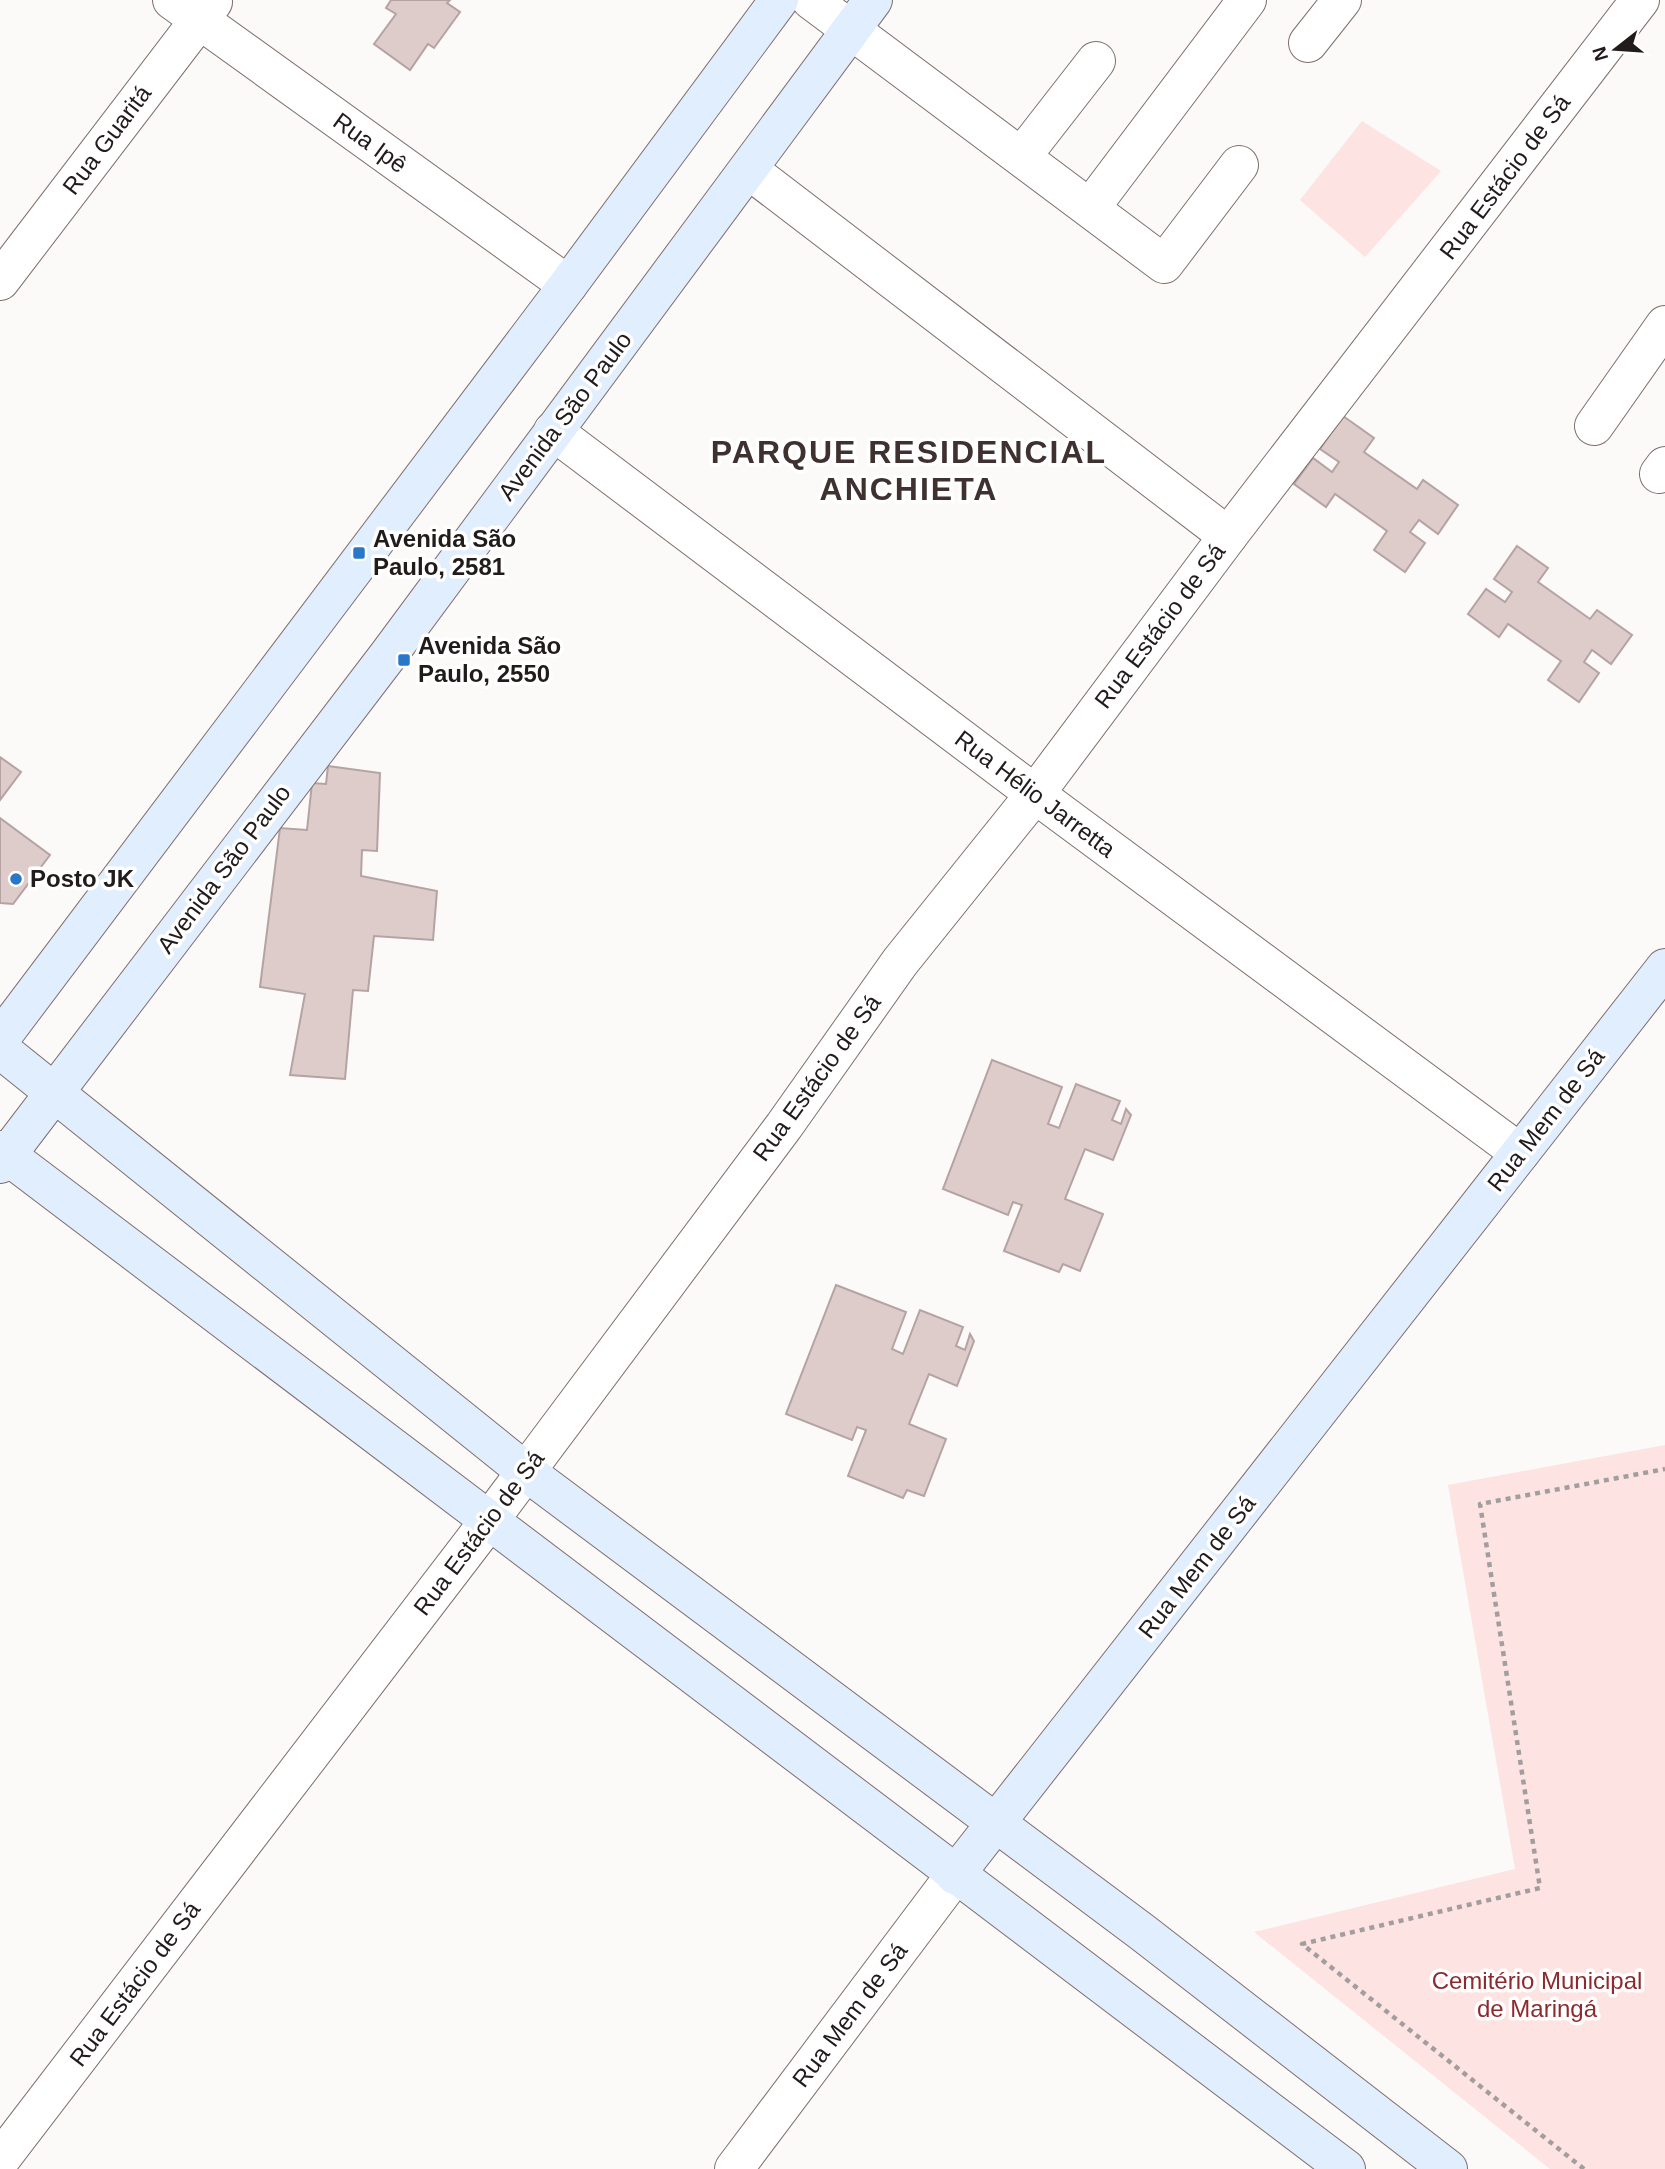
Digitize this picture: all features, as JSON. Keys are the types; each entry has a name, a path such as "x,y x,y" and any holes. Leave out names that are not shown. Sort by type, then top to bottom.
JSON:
{"main road":[{"path":"0,1039 568,285 779,0"},
{"name":"Avenida São Paulo","path":"2,1156 57,1093 389,654 873,0"},
{"name":"Rua Mem de Sá","path":"955,1875 1665,968"},
{"path":"0,1049 525,1471 1142,1932 1448,2169"},
{"path":"2,1156 1346,2169"}],"street":[{"path":"811,0 1164,264 1238,165"},
{"path":"1091,207 1247,0"},
{"path":"1308,43 1342,0"},
{"name":"Rua Estácio de Sá","path":"0,2160 489,1521 784,1126 900,962 1035,794 1228,536 1640,0"},
{"name":"Rua Ipê","path":"195,7 568,285"},
{"name":"Rua Guaritá","path":"0,281 195,7"},
{"path":"1023,156 1096,61"},
{"path":"749,170 1228,536"},
{"path":"1594,426 1665,326"},
{"name":"Rua Hélio Jarretta","path":"553,431 1035,794 1521,1153"},
{"name":"Rua Mem de Sá","path":"734,2169 955,1875"}],"path":[{"path":"1584,2169 1302,1944 1540,1888 1480,1504 1665,1469"}],"green space":[{"path":"1362,121 1441,171 1365,257 1300,200"},
{"name":"Cemitério Municipal de Maringá","path":"1665,1445 1665,2169 1550,2169 1254,1932 1515,1869 1448,1485"}],"building":[{"path":"391,0 450,0 447,3 460,12 434,48 428,44 410,70 374,44 396,14 386,8"},
{"path":"1343,416 1374,438 1364,452 1417,489 1423,480 1458,505 1438,534 1419,520 1410,532 1425,543 1405,572 1374,550 1387,531 1335,494 1326,507 1294,484 1313,458 1332,472 1339,462 1320,449"},
{"path":"1517,546 1548,568 1538,582 1590,619 1597,610 1632,635 1611,664 1592,650 1584,662 1599,673 1579,702 1548,680 1561,661 1508,624 1499,637 1468,614 1486,589 1505,602 1512,592 1494,579"},
{"name":"Posto JK","path":"0,757 21,772 0,800"},
{"path":"328,766 380,773 377,851 362,850 361,876 437,891 433,940 374,936 368,991 353,990 345,1079 290,1075 305,994 260,987 280,828 307,830 312,783 326,784"},
{"name":"Posto JK","path":"0,818 50,855 13,904 0,903"},
{"path":"992,1060 1062,1087 1048,1124 1059,1128 1076,1084 1120,1101 1112,1120 1121,1124 1126,1109 1131,1115 1113,1160 1085,1149 1065,1199 1103,1214 1080,1271 1063,1264 1059,1272 1004,1251 1022,1205 1013,1202 1008,1215 943,1189"},
{"path":"836,1285 906,1312 892,1349 903,1354 920,1310 963,1327 956,1346 965,1350 970,1334 974,1341 957,1386 929,1374 909,1424 946,1439 924,1496 907,1490 903,1498 848,1476 866,1430 857,1427 852,1440 786,1414"}],"place":[{"name":"Avenida São Paulo, 2581","path":"359,553"},
{"name":"Avenida São Paulo, 2550","path":"404,660"},
{"name":"Posto JK","path":"16,879"}],"district":[{"name":"PARQUE RESIDENCIAL ANCHIETA","path":"909,470"}]}
